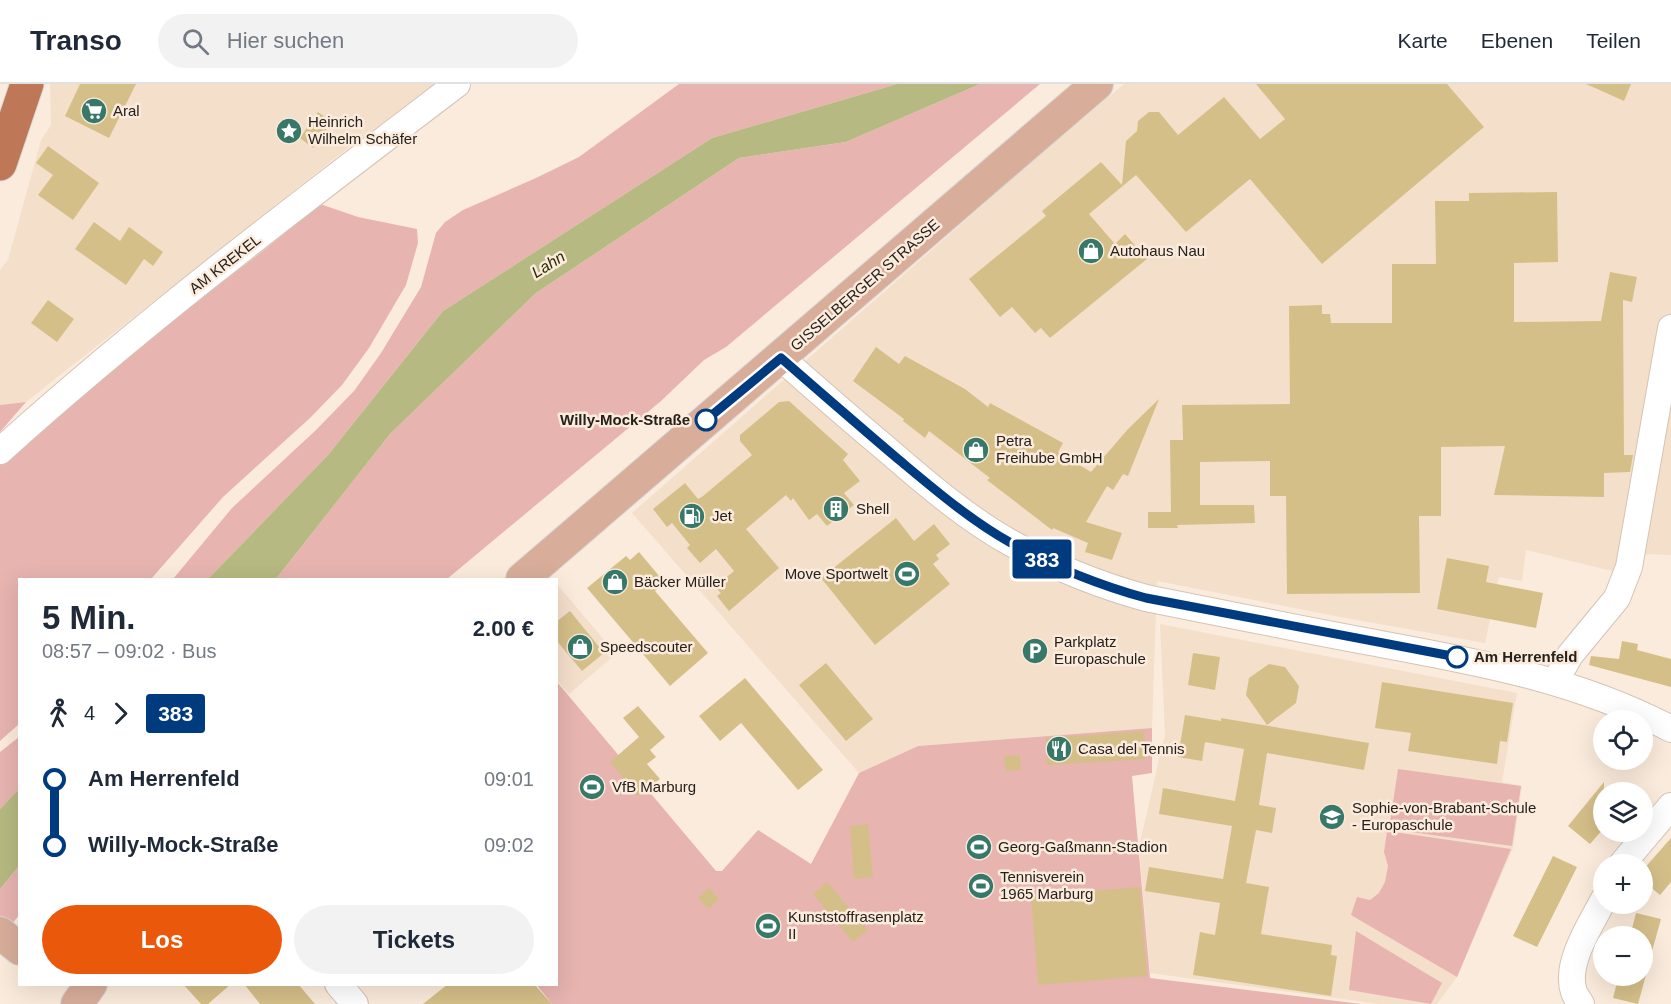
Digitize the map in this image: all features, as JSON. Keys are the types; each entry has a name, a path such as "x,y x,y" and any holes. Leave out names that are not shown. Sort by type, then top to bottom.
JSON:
{"highway":[{"path":"0,164 27,84"}],"main road":[{"name":"GISSELBERGER STRASSE","path":"523,578 1098,84"}],"street":[{"name":"AM KREKEL","path":"0,450 103,361 317,191 457,84"},
{"path":"1555,682 1570,656 1617,598 1629,567 1671,328"},
{"path":"781,358 852,421 973,519 1011,543 1065,570 1110,588 1146,598 1494,665 1555,682 1635,711 1671,729"},
{"path":"1630,854 1671,806"},
{"path":"1581,1004 1574,992 1572,978 1574,961 1597,914"},
{"path":"340,986 355,1004"}],"shaded area":[{"path":"50,84 436,84 339,155 26,402 0,405 0,270 8,260 41,140 51,125"},
{"path":"679,84 897,84 712,138 443,311 328,455 209,578 174,578 232,508 315,431 354,391 381,353 421,287 436,233 445,222 463,210 579,157"},
{"path":"980,84 1040,84 726,347 704,360 661,401 448,578 277,578 390,434 536,293 739,158 846,142"},
{"path":"1124,84 1671,84 1671,555 1648,554 1612,571 1526,550 1522,581 1499,577 1485,643 1157,581 1152,728 918,746 859,773 632,513"},
{"path":"320,204 358,217 417,229 418,243 406,285 369,348 342,385 310,418 223,497 152,578 18,578 18,725 0,741 0,461 76,394 264,250"},
{"path":"26,402 0,432 0,405"},
{"path":"558,585 616,654 569,694 558,681"},
{"name":"Sophie-von-Brabant-Schule - Europaschule","path":"1160,624 1517,693 1502,782 1522,786 1513,848 1457,977 1437,1004 1379,1004 1150,973 1139,847 1165,734"},
{"name":"Georg-Gaßmann-Stadion","path":"558,683 716,871 722,871 758,830 811,864 859,773 918,746 1152,728 1152,773 1132,776 1150,978 1361,1004 552,1004 538,986 558,986"},
{"path":"18,738 18,790 0,809 0,752"},
{"path":"1398,769 1521,786 1512,846 1389,829"},
{"path":"1387,831 1511,849 1457,977 1351,915 1357,897 1370,900 1379,893 1385,882 1388,866 1384,852"},
{"path":"18,867 18,916 0,939 0,889"},
{"path":"1356,931 1442,983 1431,1004 1349,990"}],"water":[{"name":"Lahn","path":"897,84 980,84 846,142 739,158 536,293 390,434 277,578 209,578 328,455 443,311 712,138"},
{"path":"18,790 18,867 0,889 0,809"}],"building":[{"name":"Aral","path":"80,84 136,84 109,138 65,116"},
{"path":"1256,84 1447,84 1484,127 1322,264 1250,179 1186,232 1136,175 1089,214 1115,244 1125,234 1147,259 1050,338 1041,328 1035,333 1012,307 1000,317 969,279 1046,216 1042,211 1101,162 1122,185 1126,141 1137,131 1138,121 1149,112 1159,112 1178,135 1224,97 1260,139 1285,119"},
{"path":"1586,84 1631,84 1624,101"},
{"path":"318,112 332,122 313,148 300,138"},
{"path":"48,146 99,183 73,220 38,195 53,175 36,163"},
{"path":"1557,192 1558,262 1514,263 1514,322 1601,321 1610,272 1637,277 1632,302 1623,300 1624,455 1633,455 1630,472 1604,473 1604,497 1494,495 1505,446 1441,447 1441,516 1419,516 1420,593 1287,594 1286,496 1270,496 1270,461 1200,462 1200,505 1254,505 1255,523 1148,528 1148,512 1171,512 1170,440 1183,440 1182,405 1290,404 1289,306 1322,305 1322,314 1330,314 1331,323 1392,323 1392,264 1436,264 1435,201 1469,201 1469,193"},
{"path":"94,222 120,241 129,227 163,252 153,266 144,259 126,285 75,249"},
{"path":"48,300 74,319 57,342 31,323"},
{"path":"876,347 899,364 905,356 965,389 988,407 990,403 1063,443 1058,452 1091,472 1128,429 1159,399 1128,476 1123,474 1113,490 1107,486 1086,522 1122,533 1112,560 1085,552 1088,543 1053,528 1052,530 987,480 990,478 929,431 925,438 903,421 904,419 853,381"},
{"path":"789,401 848,454 843,460 860,481 844,493 854,505 827,526 817,514 809,520 793,498 791,501 786,495 746,529 779,568 729,611 717,596 721,593 715,587 734,571 716,549 700,563 687,548 690,545 672,523 667,527 653,509 685,483 698,499 703,496 752,455 740,441 740,435 779,402"},
{"path":"896,518 914,541 934,524 950,544 936,555 939,559 933,564 950,584 875,645 821,578"},
{"path":"639,552 665,583 655,591 708,653 670,686 587,588 626,556 630,560"},
{"path":"1447,558 1489,566 1486,582 1543,593 1536,628 1437,609"},
{"name":"Speedscouter","path":"570,611 604,653 582,671 558,642 558,620"},
{"path":"1622,641 1638,644 1637,650 1671,659 1671,687 1589,665 1591,656 1619,659"},
{"path":"1193,653 1220,657 1215,690 1188,685"},
{"path":"826,663 873,719 846,741 799,685"},
{"path":"1269,664 1285,667 1299,686 1296,703 1267,725 1246,695 1249,678"},
{"path":"745,678 823,770 798,790 741,723 720,741 699,716"},
{"path":"1382,682 1513,703 1507,742 1500,741 1497,764 1408,751 1411,733 1375,728"},
{"path":"638,706 665,737 650,750 656,757 647,764 660,779 638,796 610,762 639,737 623,718"},
{"path":"1185,715 1221,721 1221,718 1369,743 1364,770 1267,753 1259,805 1276,808 1272,833 1256,830 1246,883 1269,887 1261,934 1332,945 1331,955 1337,956 1331,996 1193,975 1200,932 1215,935 1220,903 1145,891 1149,867 1223,879 1232,826 1159,814 1163,788 1235,801 1244,749 1205,742 1202,761 1178,757"},
{"path":"1144,731 1146,759 1047,765 1046,738"},
{"path":"1020,755 1021,770 1006,771 1004,756"},
{"path":"1593,795 1593,841 1590,844 1568,826"},
{"path":"868,824 873,877 854,879 850,826"},
{"path":"1671,838 1671,882 1660,895 1653,889 1653,858"},
{"path":"1553,856 1577,867 1537,947 1513,936"},
{"path":"827,882 868,930 853,942 813,894"},
{"path":"1140,887 1147,976 1038,985 1031,896"},
{"path":"709,888 719,899 709,909 698,898"},
{"path":"1636,914 1661,919 1653,948 1653,926 1633,926"},
{"path":"185,986 229,986 208,1004 201,1004"},
{"path":"246,986 300,986 315,1004 260,1004"},
{"path":"446,986 536,986 552,1004 423,1004"},
{"path":"1616,986 1643,986 1638,1004 1613,998"}],"bus line":[{"name":"383","path":"706,420 781,358 852,421 973,519 1011,543 1065,570 1110,588 1146,598 1457,657"}],"place":[{"name":"Aral","path":"94,111"},
{"name":"Heinrich Wilhelm Schäfer","path":"289,131"},
{"name":"Autohaus Nau","path":"1091,251"},
{"name":"Willy-Mock-Straße","path":"706,420"},
{"name":"Petra Freihube GmbH","path":"976,450"},
{"name":"Shell","path":"836,509"},
{"name":"Jet","path":"692,516"},
{"name":"Move Sportwelt","path":"907,574"},
{"name":"Bäcker Müller","path":"615,582"},
{"name":"Speedscouter","path":"580,647"},
{"name":"Parkplatz Europaschule","path":"1035,651"},
{"name":"Am Herrenfeld","path":"1457,657"},
{"name":"Casa del Tennis","path":"1059,749"},
{"name":"VfB Marburg","path":"592,787"},
{"name":"Sophie-von-Brabant-Schule - Europaschule","path":"1332,817"},
{"name":"Georg-Gaßmann-Stadion","path":"979,847"},
{"name":"Tennisverein 1965 Marburg","path":"981,886"},
{"name":"Kunststoffrasenplatz II","path":"768,926"}]}
